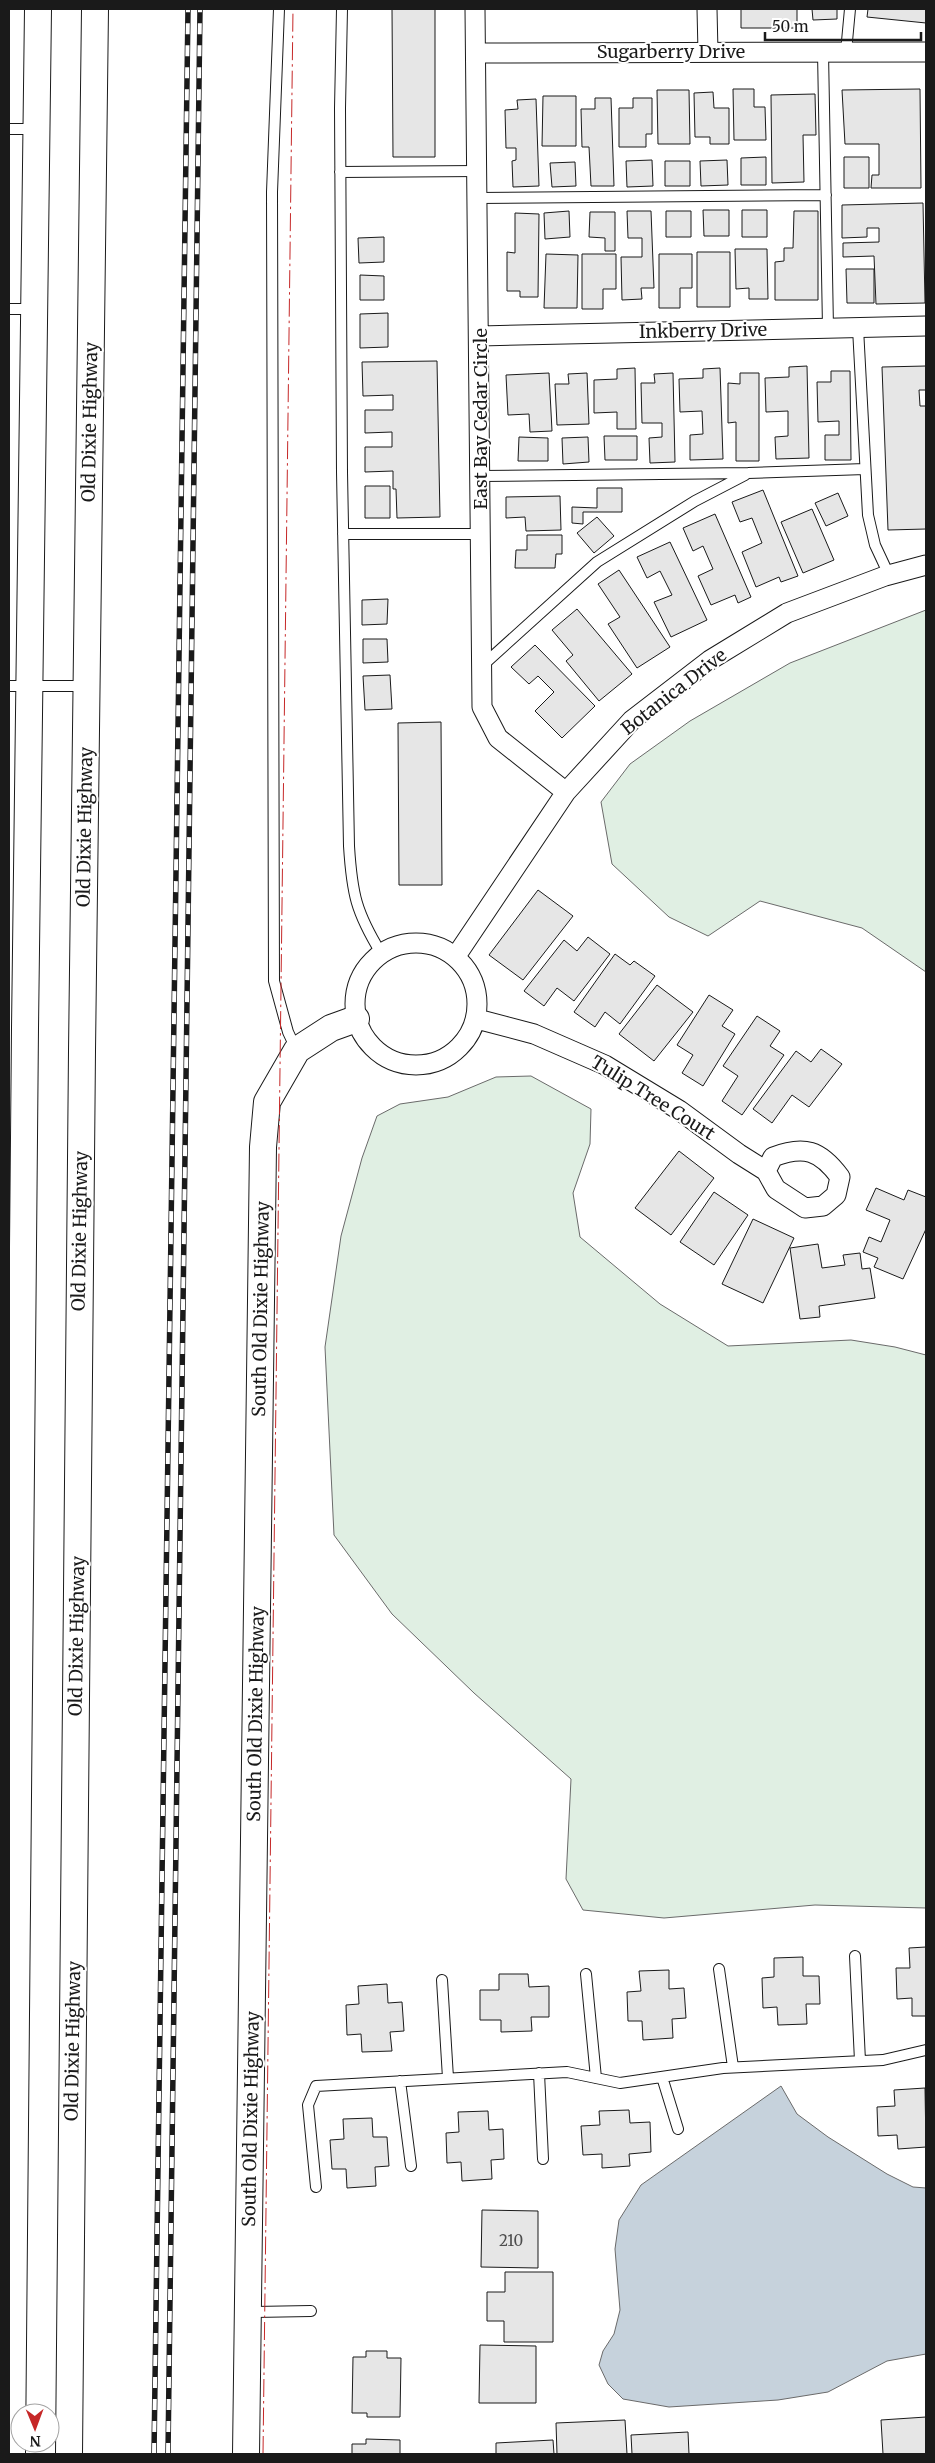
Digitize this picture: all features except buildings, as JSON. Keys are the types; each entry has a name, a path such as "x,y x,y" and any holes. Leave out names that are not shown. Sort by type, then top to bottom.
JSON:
{"main road":[{"path":"12,2454 21,309 36,129 38,9"},
{"name":"Old Dixie Highway","path":"69,2454 95,9"},
{"name":"South Old Dixie Highway","path":"246,2454 262,1148 267,1102 296,1050 331,1028 356,1019"}],"street":[{"name":"East Bay Cedar Circle","path":"475,9 480,336 482,707 498,738 566,792"},
{"path":"708,9 708,52"},
{"name":"Sugarberry Drive","path":"476,52 926,52"},
{"name":"Inkberry Drive","path":"480,336 926,326"},
{"name":"Botanica Drive","path":"456,956 566,792 632,720 710,660 787,613 889,575 926,564"},
{"path":"410,942 435,944 456,956 468,969 474,982 478,1000 477,1018 464,1043 448,1057 427,1064 406,1065 389,1059 366,1041 356,1019 354,998 360,978 372,960 381,953 410,942"},
{"name":"Tulip Tree Court","path":"477,1018 534,1034 604,1065 679,1110 739,1154 766,1170"}],"lane":[{"path":"279,9 272,192 274,981 288,1032 296,1050"},
{"path":"342,9 340,172 343,534 351,876 356,905 367,930 381,953"},
{"path":"846,52 850,9"},
{"path":"823,52 828,328"},
{"path":"9,128 36,129"},
{"path":"340,172 478,171"},
{"path":"478,198 826,195"},
{"path":"858,328 868,515 875,545 889,575"},
{"path":"481,476 748,473 865,469"},
{"path":"482,666 597,562 695,501 748,473"},
{"path":"343,534 481,534"},
{"path":"19,686 87,686"},
{"path":"855,1956 860,2061"},
{"path":"719,1969 733,2067"},
{"path":"586,1974 596,2078"},
{"path":"442,1980 448,2078"},
{"path":"316,2187 308,2105 316,2086 567,2072 620,2083 733,2067 883,2060 926,2050"},
{"path":"538,2073 543,2158"},
{"path":"662,2077 678,2129"},
{"path":"400,2081 410,2166"},
{"path":"248,2312 311,2311"}],"green space":[{"path":"926,610 926,972 862,928 760,901 708,936 669,917 612,864 601,802 630,764 690,721 790,663"},
{"path":"531,1076 591,1109 590,1144 573,1193 580,1237 660,1304 728,1346 851,1340 895,1347 926,1355 926,1908 815,1905 664,1918 583,1910 566,1879 571,1779 474,1693 392,1614 334,1535 325,1347 341,1236 362,1158 377,1116 400,1104 448,1097 496,1077"}],"shaded area":[{"path":"781,2086 797,2114 828,2137 887,2174 913,2187 926,2188 926,2354 887,2361 828,2392 778,2400 669,2407 623,2399 608,2384 599,2365 603,2351 614,2334 620,2310 615,2249 619,2220 641,2185"}],"railway":[{"path":"154,2454 188,9"},
{"path":"168,2454 200,9"}],"power":[{"path":"263,2454 293,9"}]}
